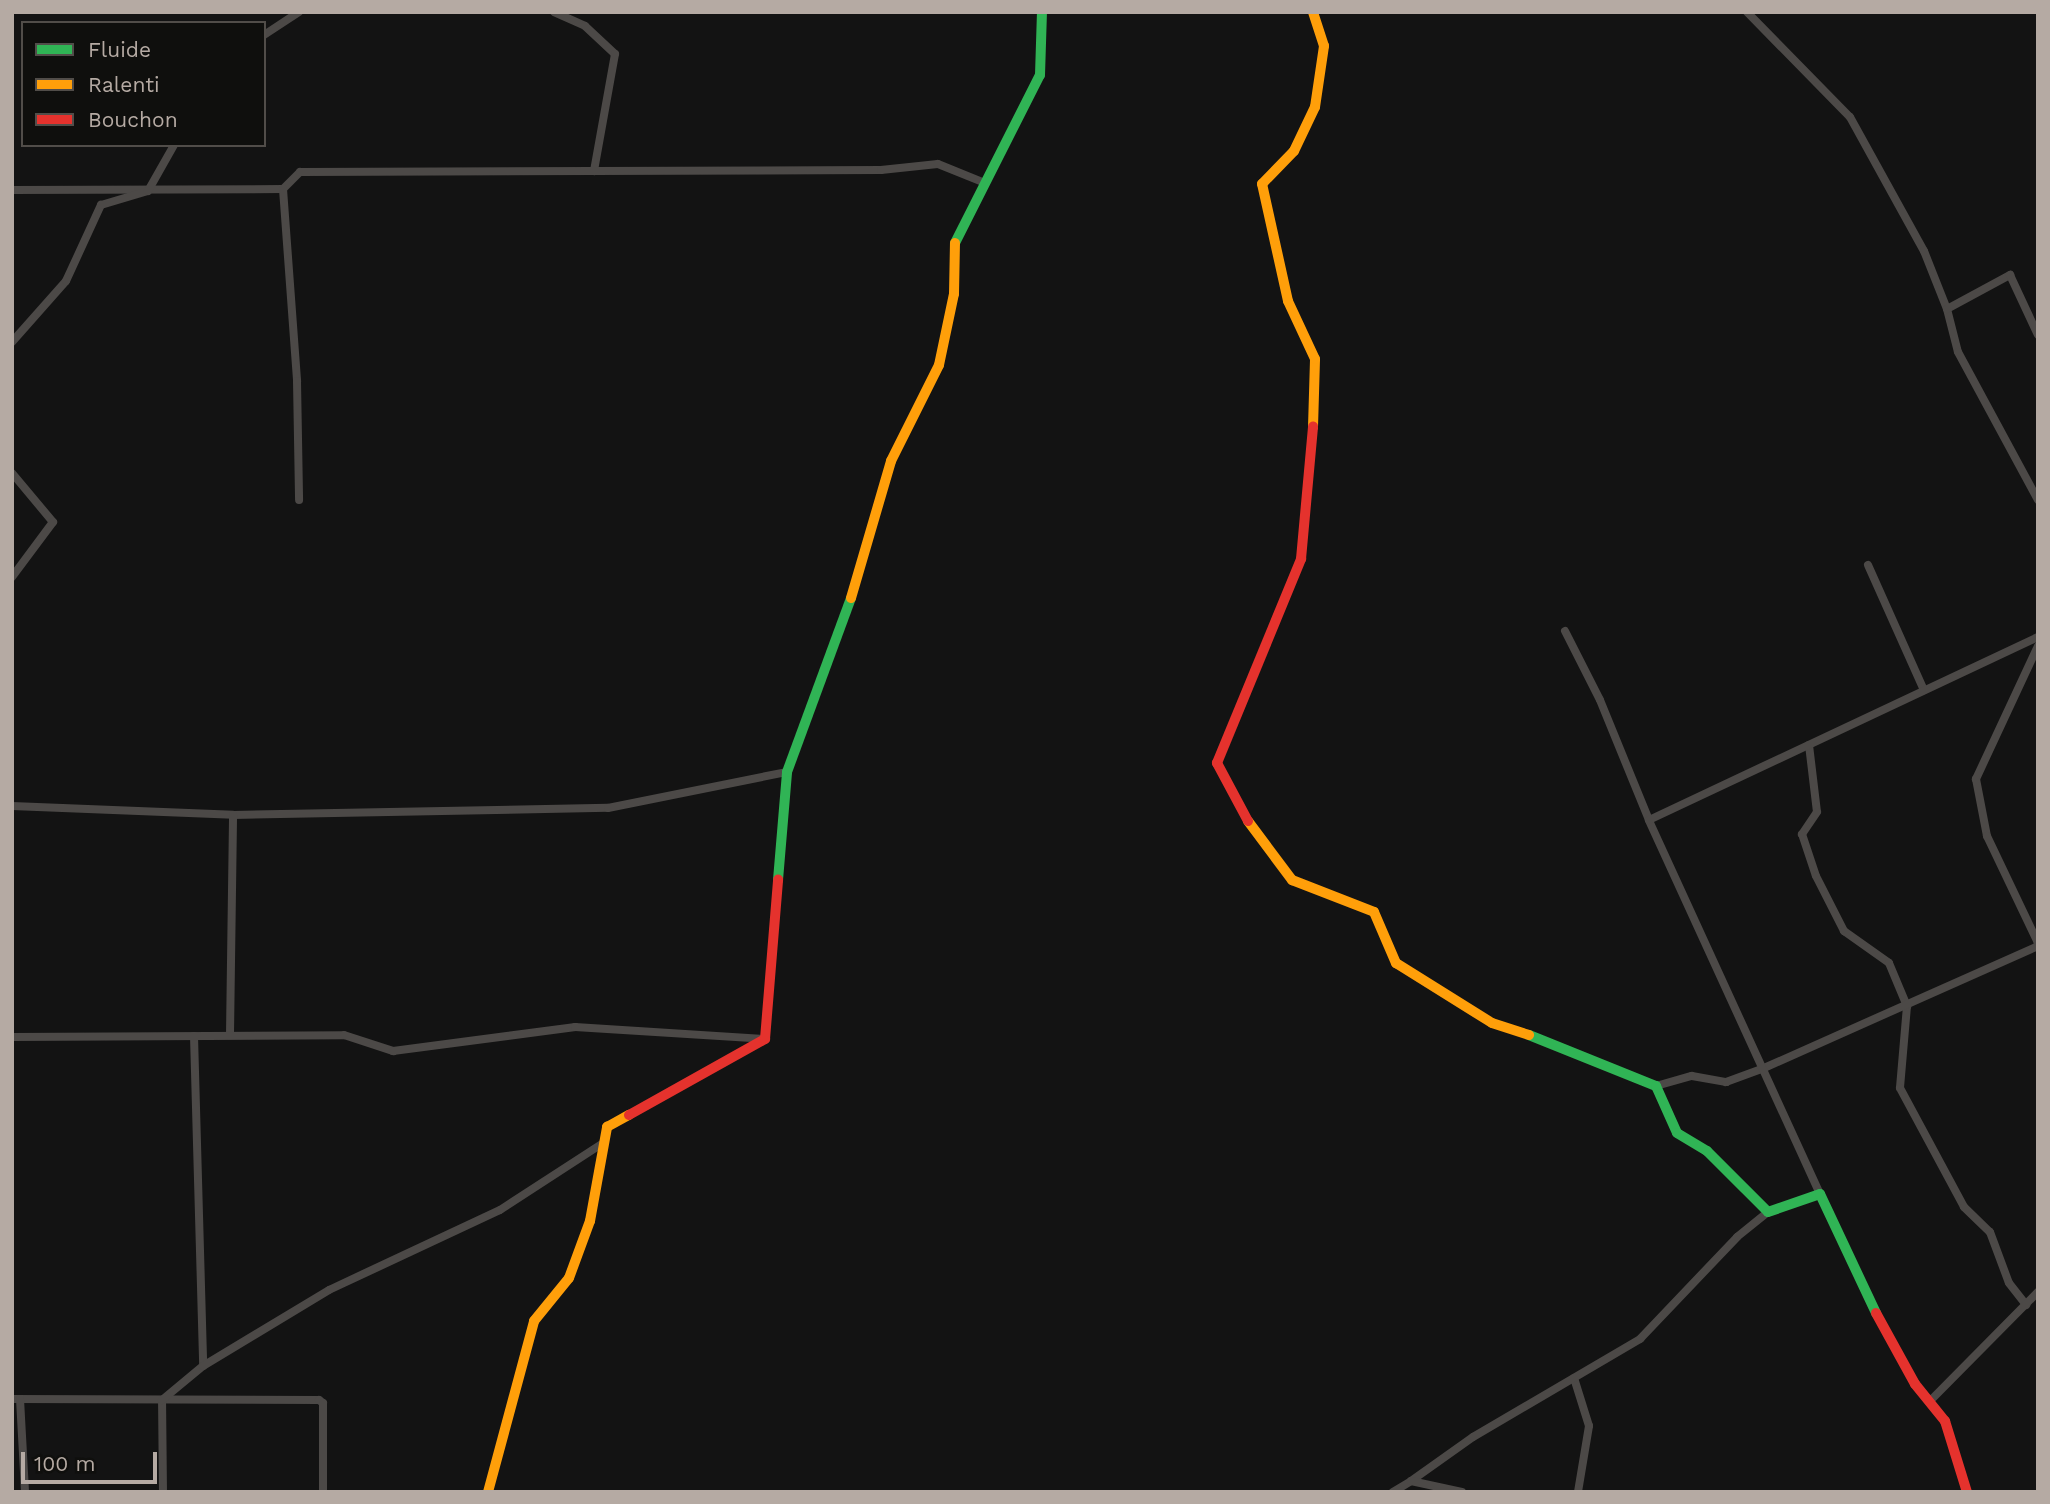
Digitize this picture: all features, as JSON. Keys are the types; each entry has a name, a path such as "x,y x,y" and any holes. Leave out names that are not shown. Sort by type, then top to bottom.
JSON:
{"street":[{"path":"266,35 299,12"},
{"path":"554,12 585,26 615,54 594,171"},
{"path":"765,1039 788,772 849,607 891,461 939,365 954,294 955,241 1040,75 1042,12"},
{"path":"1313,12 1324,46 1315,107 1294,151 1262,184 1288,301 1315,359 1316,388 1301,559 1217,763 1271,857 1292,880 1374,912 1396,962 1492,1023 1554,1042 1656,1086 1692,1076 1726,1082 1907,1006 2038,944 1987,836 1976,779 2038,646"},
{"path":"1747,12 1850,117 1911,225 1947,309 1962,362 2038,500"},
{"path":"12,342 66,281 101,205 148,191 173,147"},
{"path":"12,190 284,189 300,172 881,170 938,164 985,183"},
{"path":"284,189 297,381 299,499"},
{"path":"1947,309 2010,275 2038,335"},
{"path":"12,473 53,522 12,577"},
{"path":"1868,565 1924,690"},
{"path":"1565,631 1600,700 1649,820 1880,1322 1915,1384 1932,1399 1945,1421 1967,1492"},
{"path":"1649,820 2038,637"},
{"path":"1809,744 1817,812 1801,834 1816,876 1844,931 1888,963 1907,1006 1900,1088 1964,1207 1990,1232 2009,1283 2026,1305"},
{"path":"12,806 233,815 608,808 788,772"},
{"path":"230,1034 233,815"},
{"path":"12,1037 344,1035 393,1051 575,1027 765,1039"},
{"path":"194,1036 203,1366"},
{"path":"488,1492 534,1321 569,1278 590,1221 607,1127 765,1039"},
{"path":"1656,1086 1677,1133 1707,1151 1768,1212"},
{"path":"162,1400 203,1366 329,1290 500,1210 603,1143"},
{"path":"1393,1492 1472,1437 1640,1339 1737,1237 1768,1212 1820,1194"},
{"path":"1932,1399 2038,1292"},
{"path":"1574,1378 1589,1426 1578,1492"},
{"path":"25,1492 16,1399 319,1400 323,1403 323,1492"},
{"path":"162,1400 163,1492"},
{"path":"1411,1481 1462,1492"}],"traffic: fast":[{"path":"955,243 1040,75 1042,12"},
{"path":"778,880 787,772 851,598"},
{"path":"1529,1035 1656,1086 1677,1133 1707,1151 1768,1212 1820,1194 1876,1313"}],"traffic: slow":[{"path":"1313,12 1324,46 1315,107 1294,151 1262,184 1288,301 1315,359 1313,427"},
{"path":"851,598 891,461 939,365 954,294 955,243"},
{"path":"1248,821 1292,880 1374,912 1396,963 1492,1023 1529,1035"},
{"path":"488,1492 534,1321 569,1278 590,1221 607,1127 629,1115"}],"traffic: jam":[{"path":"1248,821 1217,763 1301,559 1313,427"},
{"path":"629,1115 765,1039 778,880"},
{"path":"1876,1313 1915,1384 1945,1421 1967,1492"}]}
